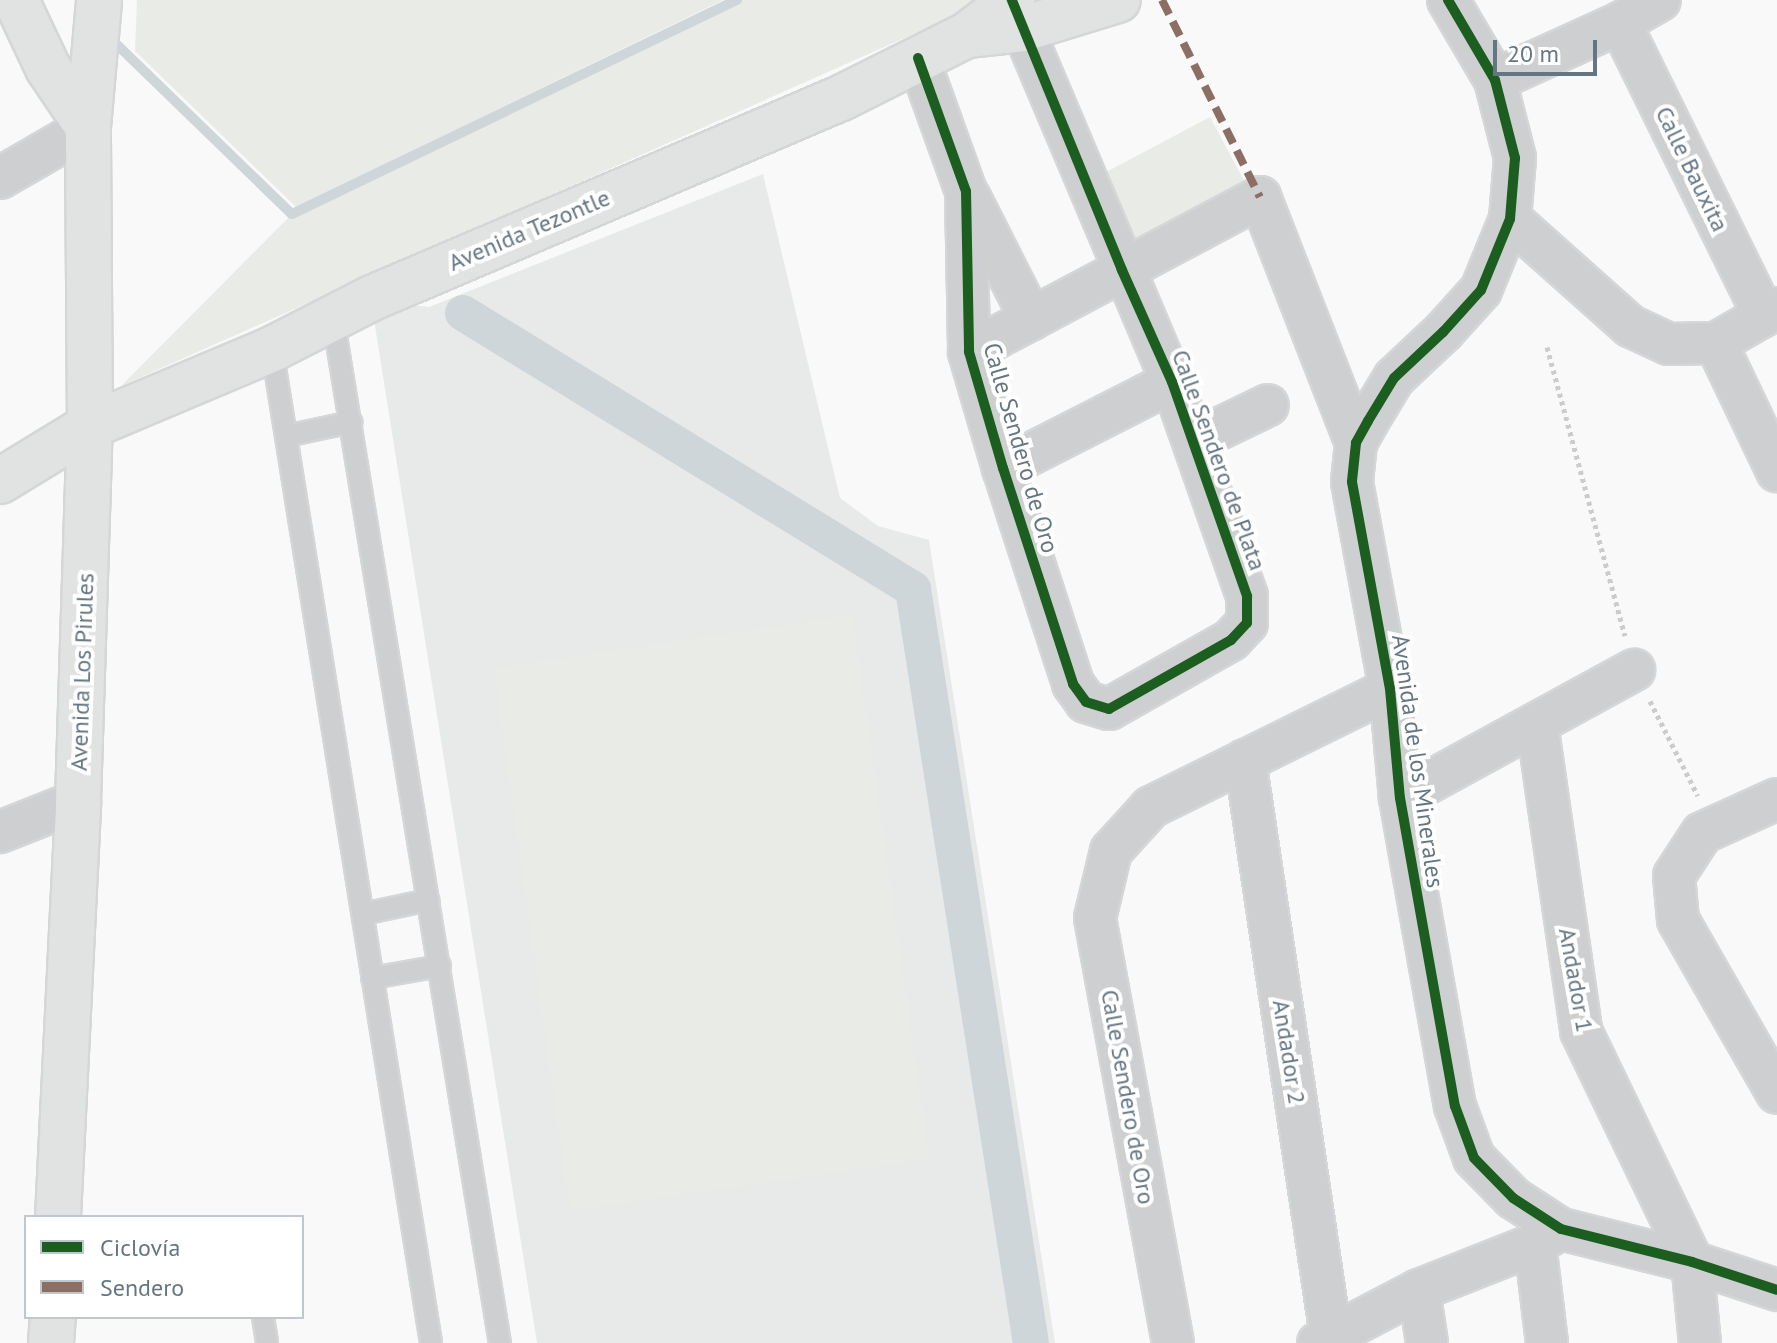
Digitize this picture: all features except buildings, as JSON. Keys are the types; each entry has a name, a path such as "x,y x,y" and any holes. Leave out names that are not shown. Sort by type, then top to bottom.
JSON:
{"street":[{"path":"0,178 88,127 48,68 16,0"},
{"name":"Avenida Tezontle","path":"0,481 90,426 272,349 496,243 841,98 1015,10 1118,0"},
{"name":"Avenida de los Minerales","path":"1448,0 1495,80 1515,158 1510,219 1481,290 1443,332 1394,378 1356,443 1352,482 1390,689 1400,798 1455,1106 1474,1158 1548,1236 1692,1262 1777,1290"},
{"path":"1495,80 1620,23 1660,0"},
{"name":"Calle Sendero de Plata","path":"1015,10 1122,270 1172,382 1247,596 1247,623 1231,640 1109,709 1086,702"},
{"name":"Avenida Los Pirules","path":"58,1215 78,801 90,426 88,127 99,18"},
{"name":"Calle Bauxita","path":"1620,23 1770,312"},
{"name":"Calle Sendero de Oro","path":"918,58 966,191 969,352 1073,684 1086,702"},
{"path":"966,191 1031,319"},
{"path":"969,352 1260,197 1356,443"},
{"path":"1510,219 1630,326 1669,344 1716,343 1770,312"},
{"path":"1716,343 1777,471"},
{"path":"1003,468 1172,382"},
{"path":"1194,441 1268,405"},
{"path":"1400,798 1634,670"},
{"path":"1245,760 1390,689"},
{"name":"Andador 1","path":"1537,724 1581,1031 1692,1262"},
{"name":"Calle Sendero de Oro","path":"1173,1343 1095,918 1111,851 1151,807 1245,760"},
{"name":"Andador 2","path":"1245,760 1327,1341"},
{"path":"1777,799 1702,833 1674,876 1678,920 1777,1093"},
{"path":"0,832 78,801"},
{"path":"1327,1341 1419,1290 1548,1236 1547,1343"},
{"path":"1692,1262 1700,1343"},
{"path":"1419,1290 1427,1343"},
{"path":"51,1343 53,1319"}],"lane":[{"path":"333,318 500,1343"},
{"path":"272,349 431,1343"},
{"path":"286,436 352,422"},
{"path":"363,914 429,900"},
{"path":"372,978 440,966"},
{"path":"263,1319 267,1343"}],"path":[{"path":"1547,347 1634,670 1714,828"}],"shaded area":[{"path":"137,0 723,0 296,207 135,51"},
{"path":"736,0 990,0 121,386 292,214"},
{"path":"1210,117 1248,188 1133,250 1095,178"},
{"path":"763,174 840,498 878,526 929,540 1055,1343 537,1343 371,301 429,307"},
{"path":"852,615 929,1159 570,1211 494,668"}],"waterway":[{"path":"107,35 292,214 737,0"},
{"path":"463,313 913,589 1031,1343"}],"marked path":[{"path":"1162,0 1260,197"}],"cycle path":[{"path":"918,58 966,191 969,352 1003,468 1073,684 1086,702 1109,709 1231,640 1247,623 1247,596 1172,382 1122,270 1012,0"},
{"path":"1448,0 1495,80 1515,158 1510,219 1481,290 1443,332 1394,378 1368,421 1356,443 1352,482 1390,689 1400,798 1455,1106 1474,1158 1513,1198 1561,1229 1692,1262 1777,1290"}]}
